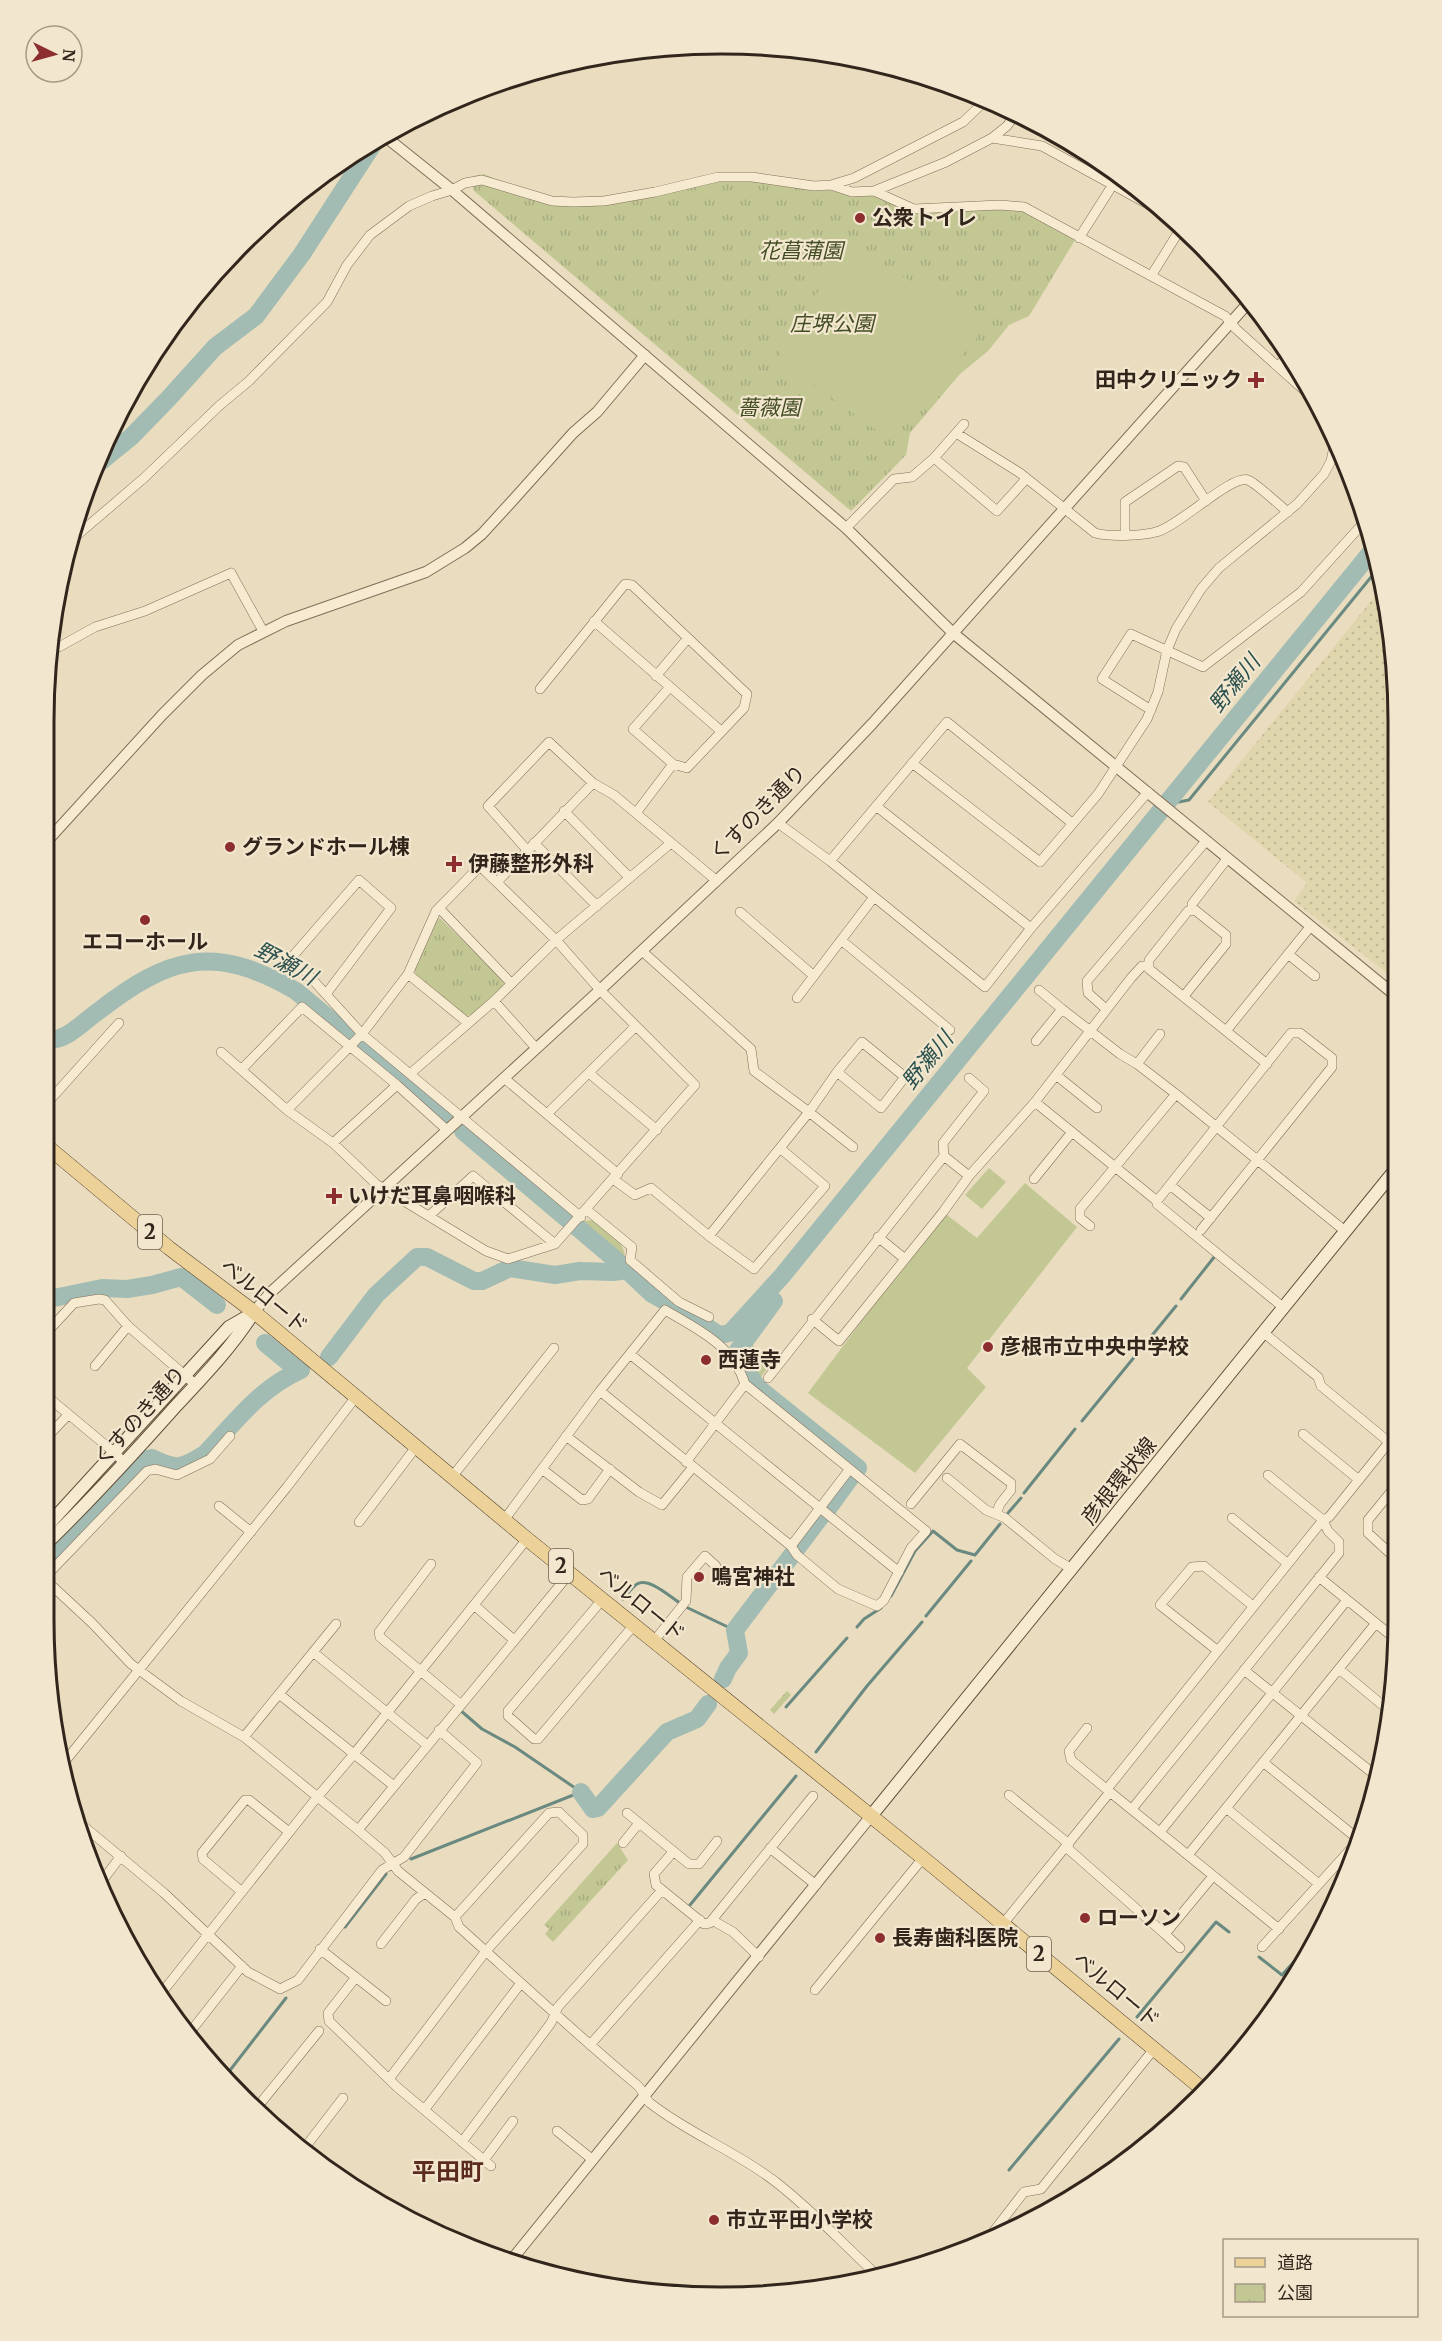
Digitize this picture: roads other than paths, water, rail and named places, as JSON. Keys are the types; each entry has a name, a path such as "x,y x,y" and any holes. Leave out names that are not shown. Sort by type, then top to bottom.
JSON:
{"main road":[{"name":"ベルロード","path":"54,1152 169,1248 254,1312 355,1398 602,1600 872,1816 1199,2086"},
{"name":"彦根環状線","path":"872,1816 1388,1179"},
{"name":"くすのき通り","path":"54,1519 230,1327 254,1312"},
{"name":"くすのき通り","path":"54,1536 196,1385 239,1335 254,1312"}],"street":[{"path":"82,531 144,478 219,406 249,381 327,302 347,265 370,235 409,206 465,183 483,180 552,201 573,202 604,201 656,192 718,177 752,177 814,186 831,185 854,178 963,122 979,106"},
{"path":"831,185 852,192 874,191 946,162 992,138 1011,121"},
{"path":"992,138 1042,146 1129,194"},
{"path":"391,141 452,190 846,528 953,633 1388,990"},
{"path":"1079,238 1113,185"},
{"path":"874,191 914,208 1000,205 1024,207 1225,316 1296,383"},
{"path":"1151,276 1177,234"},
{"name":"くすのき通り","path":"254,1312 270,1293 778,823 872,724 1244,308"},
{"path":"54,834 202,675 238,645 263,631 426,572 465,548 508,506 573,433 597,412 645,355"},
{"path":"1278,367 1283,361"},
{"path":"846,528 894,479 912,477 934,458 964,424"},
{"path":"956,432 1026,479 1095,533 1105,536 1156,532 1185,517 1229,484 1238,480 1247,480 1288,512"},
{"path":"912,763 1040,862 1098,794 1151,710 1158,692 1167,650 1176,629 1201,589 1219,568 1288,512 1323,474 1332,455"},
{"path":"934,458 997,511 1026,479"},
{"path":"1125,534 1125,502 1178,466 1184,467 1206,501"},
{"path":"1151,710 1102,679 1131,634 1203,667 1301,592 1359,528"},
{"path":"59,645 94,627 146,611 231,573 263,631"},
{"path":"540,688 625,584 632,585 747,694 744,708 687,768 673,764 633,729 669,688"},
{"path":"594,621 721,731"},
{"path":"656,676 688,638"},
{"path":"830,861 947,722 1072,823"},
{"path":"597,906 530,847 488,806 549,742 593,783 615,795 717,880"},
{"path":"636,813 673,764"},
{"path":"498,881 593,783"},
{"path":"778,823 830,861 985,987 1031,928 1151,795"},
{"path":"876,806 1031,928"},
{"path":"564,811 630,878"},
{"path":"1106,1009 1088,993 1087,981 1206,841"},
{"path":"411,1073 494,1001 556,940 670,843"},
{"path":"1192,910 1192,904 1227,859"},
{"path":"221,1052 287,1110 333,1143 376,1184 486,1251 508,1258 555,1244 695,1086 600,990 556,940 498,881 480,866 439,908 408,974 356,1041 287,1110"},
{"path":"326,994 391,908 359,880 292,957 326,994 356,1041 397,1085 447,1130"},
{"path":"797,998 873,897"},
{"path":"439,908 511,983"},
{"path":"1184,996 1226,944 1226,936 1195,910 1188,911 1155,952 1149,960 1149,969 1267,1064"},
{"path":"740,912 814,976"},
{"path":"1227,1031 1310,927"},
{"path":"841,940 950,1030"},
{"path":"642,951 751,1048 754,1071 853,1146"},
{"path":"1288,954 1315,976"},
{"path":"812,1319 839,1341 943,1212 969,1176 1035,1102 1106,1009 1142,966 1149,965"},
{"path":"408,974 468,1023"},
{"path":"1039,990 1120,1054 1176,1094 1345,1231"},
{"path":"494,1001 536,1048"},
{"path":"242,1069 302,1007 411,1073 579,1219 633,1247 630,1260 679,1302 709,1317"},
{"path":"1036,1041 1062,1009"},
{"path":"54,1095 119,1023"},
{"path":"548,1113 636,1026"},
{"path":"1157,1200 1291,1033 1300,1033 1332,1058 1332,1067 1201,1230"},
{"path":"1137,1064 1160,1034"},
{"path":"710,1236 781,1149 837,1072 862,1042 905,1077 881,1108 837,1072"},
{"path":"590,1074 657,1130"},
{"path":"1056,1075 1097,1108"},
{"path":"504,1078 548,1113 636,1195 651,1188 754,1269 825,1186 781,1149"},
{"path":"768,1378 812,1319 944,1156 943,1143 984,1091 969,1078"},
{"path":"333,1143 397,1085"},
{"path":"1090,1226 1080,1218 1080,1209 1176,1094"},
{"path":"1035,1102 1157,1200 1157,1204 1284,1308"},
{"path":"1034,1179 1072,1132"},
{"path":"944,1156 969,1176"},
{"path":"430,1215 473,1176 555,1244"},
{"path":"1170,1185 1211,1218"},
{"path":"878,1238 905,1259"},
{"path":"54,1325 74,1303 105,1300 128,1326 196,1385"},
{"path":"504,1520 600,1391 664,1310 708,1335 726,1350 745,1384 926,1531 911,1548 884,1600 878,1606 838,1589 797,1555 791,1546 600,1391"},
{"path":"95,1366 128,1326"},
{"path":"1264,1333 1318,1377 1321,1386 1388,1436"},
{"path":"452,1478 554,1348"},
{"path":"630,1354 899,1572"},
{"path":"566,1436 639,1492 662,1505 745,1384"},
{"path":"69,1758 251,1532 355,1398"},
{"path":"54,1402 124,1463"},
{"path":"54,1430 68,1415"},
{"path":"1304,1434 1359,1480"},
{"path":"54,1568 146,1470 155,1469 177,1475 210,1459 230,1436"},
{"path":"911,1504 960,1444 1011,1483 1011,1490 1000,1504 996,1514"},
{"path":"1003,1924 1287,1563 1323,1520 1329,1517 1388,1444"},
{"path":"359,1522 416,1447"},
{"path":"542,1469 582,1500 588,1499 610,1469"},
{"path":"791,1546 849,1470"},
{"path":"1132,1809 1339,1552 1339,1542 1328,1531 1323,1520 1268,1475"},
{"path":"947,1478 986,1510 1005,1518 1055,1559 1072,1569"},
{"path":"1388,1495 1368,1520 1368,1533 1388,1551"},
{"path":"219,1506 251,1532"},
{"path":"1232,1518 1287,1563"},
{"path":"165,1989 527,1539"},
{"path":"654,1641 686,1601 687,1577 705,1556 716,1566"},
{"path":"431,1564 379,1632 380,1637 460,1704"},
{"path":"1218,1651 1160,1605 1191,1567 1204,1566 1253,1606"},
{"path":"358,1830 570,1573"},
{"path":"1319,1577 1388,1632"},
{"path":"54,1587 72,1602 138,1670 182,1701 244,1737 385,1853 398,1871 454,1917 459,1927 555,2015 640,2087 648,2101 698,2135 776,2182 818,2218 871,2269"},
{"path":"602,1600 508,1711 508,1716 534,1738 538,1738 634,1625"},
{"path":"1160,1832 1347,1600"},
{"path":"474,1605 514,1640"},
{"path":"1188,1855 1376,1623"},
{"path":"244,1737 336,1624"},
{"path":"313,1652 427,1745"},
{"path":"1339,1669 1382,1705"},
{"path":"1244,1670 1370,1771"},
{"path":"279,1694 394,1786"},
{"path":"1088,1728 1069,1751 1071,1760 1279,1929"},
{"path":"439,1730 487,1769"},
{"path":"1263,1762 1352,1836"},
{"path":"90,1836 121,1856 242,1966 280,1989 298,1980 382,1870 404,1857 477,1763"},
{"path":"1009,1795 1180,1948"},
{"path":"673,1852 654,1874 656,1885 704,1924 710,1923 813,1796"},
{"path":"242,1892 203,1859 202,1853 245,1800 249,1800 289,1832"},
{"path":"1226,1808 1319,1884"},
{"path":"389,2079 486,1951 583,1844 583,1835 559,1812 549,1813 454,1917"},
{"path":"627,1813 688,1864 699,1864 717,1841"},
{"path":"516,2255 872,1816"},
{"path":"623,1843 639,1823"},
{"path":"770,1848 816,1885"},
{"path":"1263,1947 1345,1853"},
{"path":"106,1876 121,1856"},
{"path":"815,1989 923,1858"},
{"path":"1165,1934 1213,1876"},
{"path":"462,2142 555,2015 558,2007 662,1890"},
{"path":"381,1944 416,1899 425,1893"},
{"path":"590,2045 700,1920"},
{"path":"712,1920 733,1932 759,1957"},
{"path":"320,1949 386,2001"},
{"path":"193,2028 242,1966"},
{"path":"356,1977 328,2013 329,2021 389,2079 487,2163 513,2121"},
{"path":"425,2109 521,1983"},
{"path":"261,2103 319,2031"},
{"path":"997,2226 1024,2192 1041,2189 1154,2049"},
{"path":"308,2143 343,2098"},
{"path":"557,2131 593,2160"}],"waterway":[{"path":"111,454 131,437 215,347 256,316 302,254 365,157"},
{"name":"野瀬川","path":"463,1131 616,1260 652,1294 719,1335 730,1333 782,1276 1367,557"},
{"path":"1168,804 1189,800 1372,576"},
{"name":"野瀬川","path":"54,1039 68,1034 122,994 169,968 192,963 215,962 240,966 267,976 296,991 446,1116"},
{"path":"1181,1299 1215,1256"},
{"path":"329,1357 376,1295 417,1257 427,1257 474,1281 482,1281 510,1268 555,1275 580,1271 627,1270"},
{"path":"54,1298 102,1288 127,1289 152,1285 181,1277 217,1305"},
{"path":"774,1301 736,1353 757,1387 858,1468 856,1471"},
{"path":"1082,1421 1176,1306"},
{"path":"265,1343 299,1371"},
{"path":"54,1556 148,1459 152,1458 173,1466 184,1465 197,1459 205,1454 261,1396 286,1377 301,1370"},
{"path":"1024,1493 1075,1429"},
{"path":"827,1510 851,1477"},
{"path":"1008,1513 1021,1498"},
{"path":"797,1548 822,1515"},
{"path":"891,1596 915,1551 933,1531 957,1550 975,1555 1000,1524"},
{"path":"723,1679 739,1653 735,1630 792,1555"},
{"path":"926,1616 971,1561"},
{"path":"623,1599 635,1585 647,1583 680,1603"},
{"path":"688,1608 730,1628 737,1627"},
{"path":"857,1627 864,1619 881,1608"},
{"path":"816,1752 867,1686 922,1622"},
{"path":"786,1707 847,1638"},
{"path":"581,1792 593,1809 598,1808 667,1732 697,1719 708,1704"},
{"path":"411,1859 581,1792 515,1747 482,1729 460,1710"},
{"path":"690,1905 796,1776"},
{"path":"345,1927 386,1874"},
{"path":"1137,2017 1216,1922 1229,1932"},
{"path":"1259,1957 1282,1975 1295,1961"},
{"path":"230,2071 286,1998"},
{"path":"1009,2170 1119,2039"}],"place":[{"name":"公衆トイレ","path":"860,218"},
{"name":"田中クリニック","path":"1256,380"},
{"name":"グランドホール棟","path":"230,847"},
{"name":"伊藤整形外科","path":"454,864"},
{"name":"エコーホール","path":"145,920"},
{"name":"いけだ耳鼻咽喉科","path":"334,1196"},
{"name":"彦根市立中央中学校","path":"988,1347"},
{"name":"西蓮寺","path":"706,1360"},
{"name":"鳴宮神社","path":"699,1577"},
{"name":"ローソン","path":"1085,1918"},
{"name":"長寿歯科医院","path":"880,1938"},
{"name":"市立平田小学校","path":"714,2220"}],"district":[{"name":"平田町","path":"448,2172"}],"park label":[{"name":"花菖蒲園","path":"801,251"},
{"name":"庄堺公園","path":"832,324"},
{"name":"薔薇園","path":"769,408"}]}
